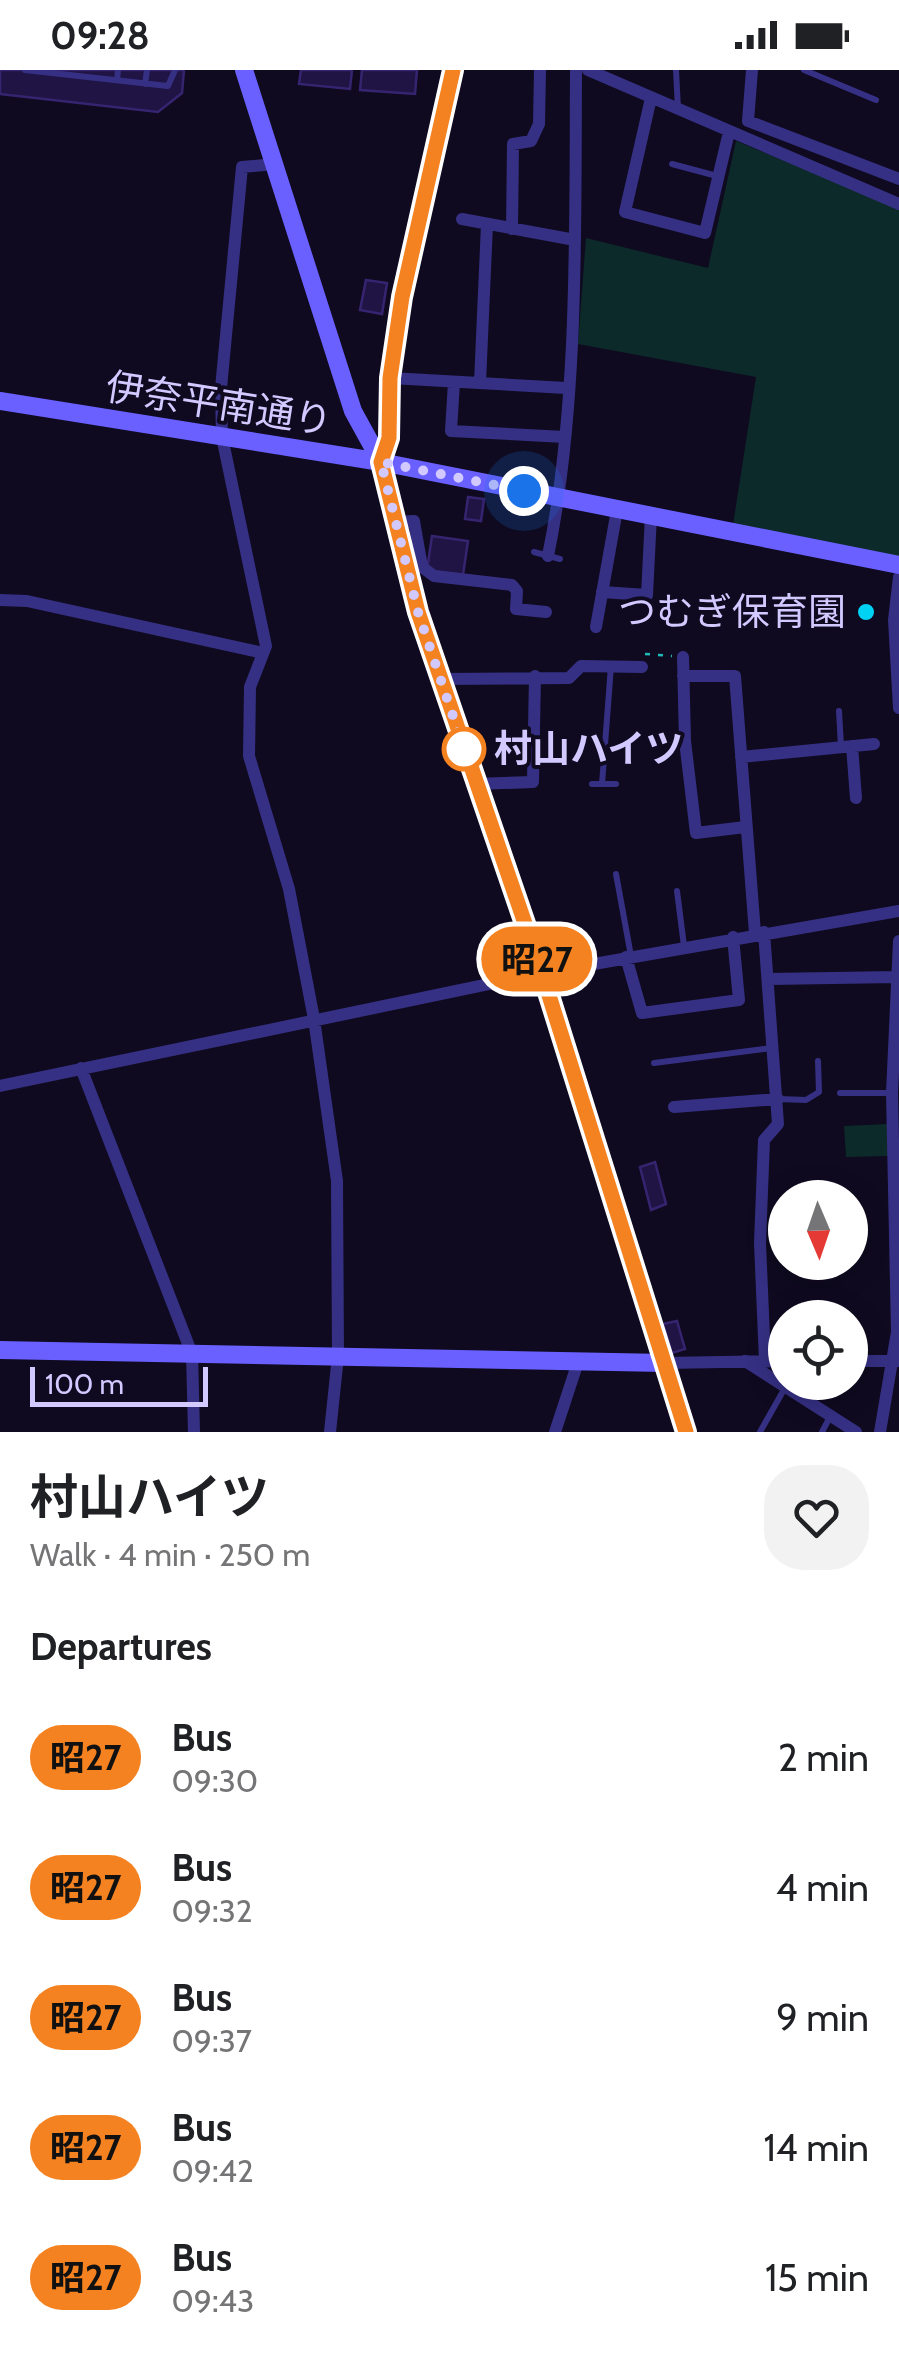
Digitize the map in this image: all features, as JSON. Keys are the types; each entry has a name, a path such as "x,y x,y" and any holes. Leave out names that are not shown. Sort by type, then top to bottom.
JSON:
{"street":[{"path":"381,462 389,438 390,378 420,206 453,70"},
{"path":"512,228 513,144 531,141 539,124 540,70"},
{"path":"548,556 560,498 565,438 575,240 576,70"},
{"path":"588,70 899,204"},
{"path":"746,139 752,70"},
{"path":"248,75 354,411 381,462 439,679 542,973 686,1432"},
{"path":"652,98 625,212 706,233 728,132"},
{"path":"748,121 899,179"},
{"path":"274,164 242,167 221,388 222,438 254,584 263,654 250,687 249,756 289,889 314,1020 337,1181 338,1356 330,1432"},
{"path":"462,219 575,240"},
{"path":"480,383 487,224"},
{"path":"390,378 566,388"},
{"path":"454,382 450,430 565,438"},
{"name":"伊奈平南通り","path":"0,401 381,462 899,565"},
{"path":"596,627 617,510"},
{"path":"602,592 647,595 651,515"},
{"path":"397,522 414,521 422,568 434,576 512,585 517,591 516,609 546,612"},
{"path":"899,577 894,620 899,705"},
{"path":"0,600 27,601 263,654"},
{"path":"683,657 685,741 696,834 745,828"},
{"path":"439,679 569,678 581,666 642,667"},
{"path":"476,784 533,782 535,676"},
{"path":"0,1350 665,1364 766,1361 760,1243 764,1140 778,1124 778,1099 768,979 745,828 735,676 684,676"},
{"path":"741,757 874,744"},
{"path":"846,746 856,798"},
{"path":"0,1086 629,956 899,911"},
{"path":"629,956 642,1013 739,1000 733,937"},
{"path":"880,1432 897,1332 899,941"},
{"path":"768,979 897,977"},
{"path":"81,1068 192,1354 194,1432"},
{"path":"674,1107 778,1099"},
{"path":"868,1361 894,1361"},
{"path":"555,1432 578,1362"},
{"path":"745,1362 768,1375"},
{"path":"808,1400 856,1432"}],"lane":[{"path":"26,70 86,73 145,84 172,84 174,70"},
{"path":"117,80 118,70"},
{"path":"145,84 147,70"},
{"path":"676,70 678,110"},
{"path":"804,70 876,100"},
{"path":"672,164 718,176"},
{"path":"602,784 611,666"},
{"path":"839,711 846,746"},
{"path":"592,784 616,784"},
{"path":"616,874 629,956"},
{"path":"677,891 684,946"},
{"path":"654,1063 774,1048"},
{"path":"778,1099 806,1100 818,1092 818,1062"},
{"path":"840,1092 896,1093"},
{"path":"760,1432 778,1400"},
{"path":"822,1432 831,1415"}],"path":[{"path":"642,667 642,654 683,657"}],"green space":[{"path":"736,141 899,208 899,561 733,525 756,377 578,344 586,238 708,268"},
{"path":"887,1124 889,1156 846,1157 844,1126"}],"building":[{"path":"0,70 184,70 182,93 158,112 0,94"},
{"path":"301,70 352,70 350,89 299,84"},
{"path":"362,70 417,70 415,94 360,90"},
{"path":"366,280 387,283 382,314 360,310"},
{"path":"468,497 484,499 481,521 465,519"},
{"path":"432,536 468,541 463,575 427,570"},
{"path":"655,1162 666,1204 651,1210 640,1167"},
{"path":"677,1321 685,1349 672,1353 663,1324"}],"bus line":[{"name":"昭27","path":"453,70 402,297 390,378 389,438 381,462 439,679 542,973 686,1432"}],"place":[{"name":"つむぎ保育園","path":"866,612"},
{"name":"村山ハイツ","path":"464,749"}],"route":[{"path":"464,749 418,612 381,462 524,491"}]}
